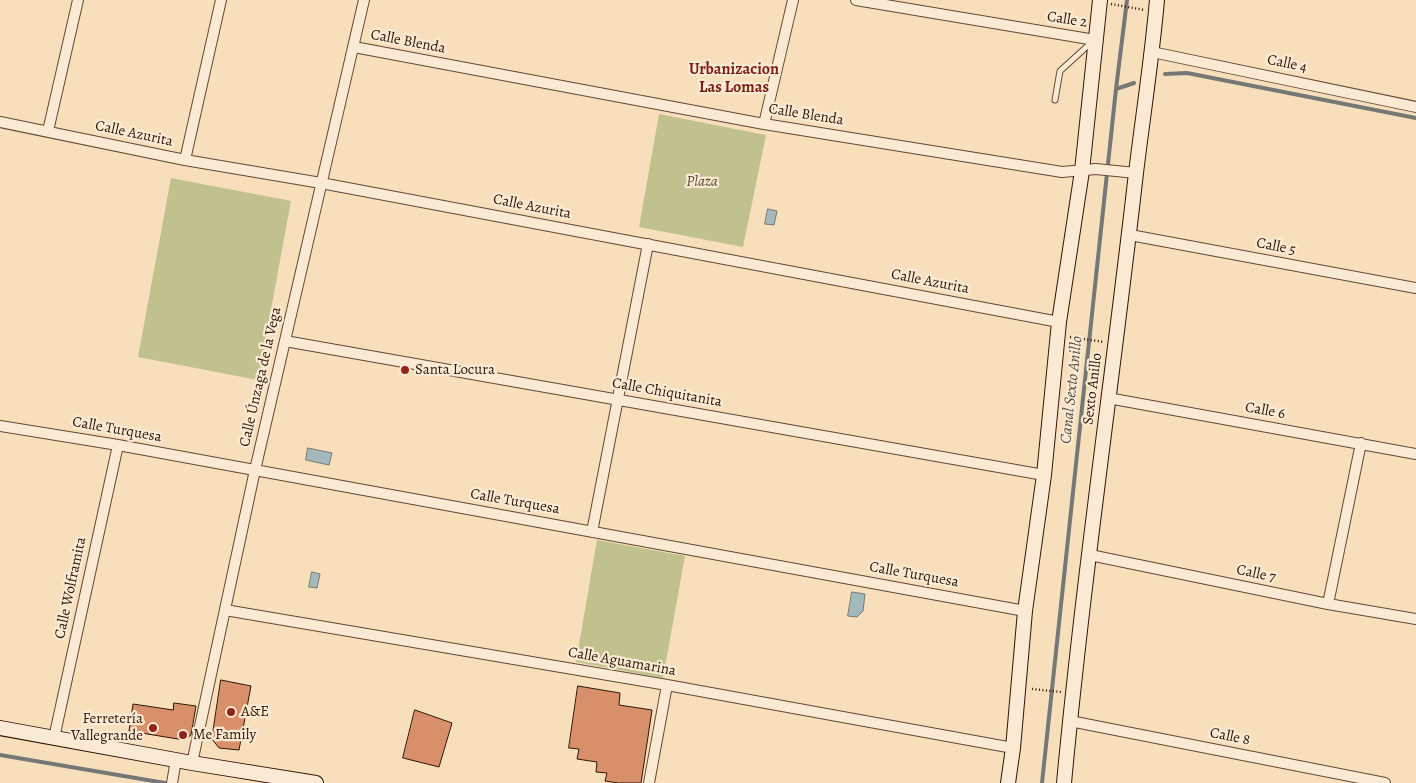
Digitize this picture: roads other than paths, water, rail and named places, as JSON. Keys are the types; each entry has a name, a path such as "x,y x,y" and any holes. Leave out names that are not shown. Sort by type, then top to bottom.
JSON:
{"main road":[{"name":"Sexto Anillo","path":"1064,783 1108,398 1130,235 1129,173 1152,52 1157,0"},
{"path":"1008,783 1013,748 1025,611 1044,475 1059,322 1088,170 1095,40 1106,2"},
{"path":"0,728 175,765 192,763 316,783"}],"street":[{"path":"48,131 78,0"},
{"path":"185,160 221,0"},
{"name":"Calle Únzaga de la Vega","path":"192,763 254,470 364,0"},
{"path":"764,124 793,0"},
{"name":"Calle 2","path":"856,0 1095,40"},
{"name":"Calle Blenda","path":"354,47 764,124 1062,172 1088,170 1129,173"},
{"name":"Calle 4","path":"1152,52 1416,107"},
{"name":"Calle Azurita","path":"0,122 185,160 321,183 1059,322"},
{"name":"Calle 5","path":"1130,235 1416,288"},
{"path":"592,532 648,244"},
{"name":"Calle Chiquitanita","path":"285,341 1044,475"},
{"name":"Calle 6","path":"1108,398 1416,454"},
{"name":"Calle Turquesa","path":"0,426 118,445 1025,611"},
{"path":"1328,604 1361,443"},
{"name":"Calle Wolframita","path":"54,738 118,445"},
{"name":"Calle 7","path":"1090,555 1328,604 1416,619"},
{"name":"Calle Aguamarina","path":"225,610 667,685 1013,748"},
{"path":"649,783 667,685"},
{"name":"Calle 8","path":"1070,721 1385,783"},
{"path":"172,783 175,765"}],"lane":[{"path":"1055,100 1060,71 1095,40"}],"waterway":[{"name":"Canal Sexto Anillo","path":"1042,783 1127,0"},
{"path":"1165,74 1187,73 1416,118"},
{"path":"1116,89 1134,83"},
{"path":"0,755 165,783"}],"place":[{"name":"Santa Locura","path":"405,370"},
{"name":"A&E","path":"231,712"},
{"name":"Ferretería Vallegrande","path":"153,728"},
{"name":"Me Family","path":"183,735"}],"district":[{"name":"Urbanizacion Las Lomas","path":"734,79"}],"park label":[{"name":"Plaza","path":"702,182"}]}
